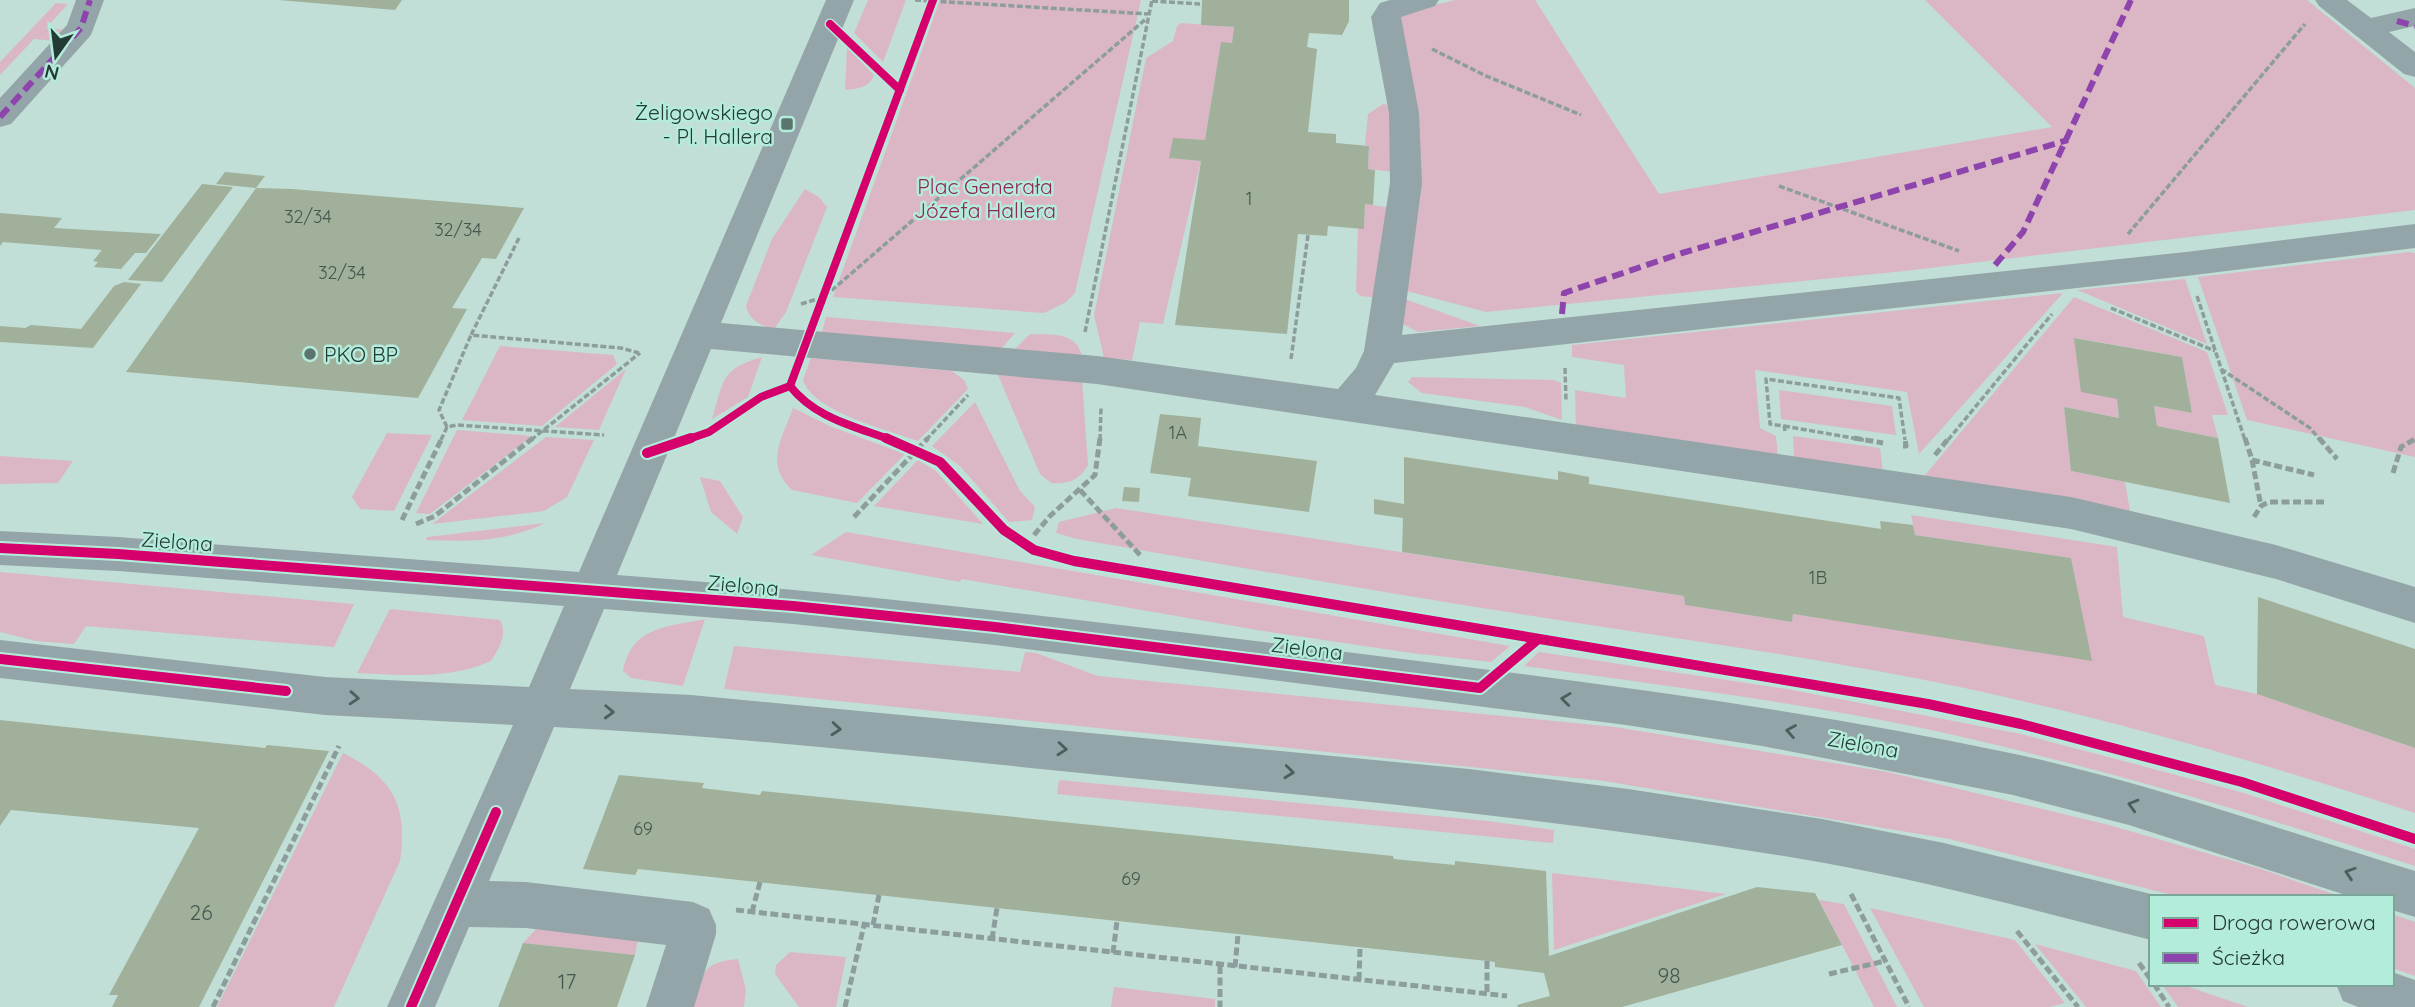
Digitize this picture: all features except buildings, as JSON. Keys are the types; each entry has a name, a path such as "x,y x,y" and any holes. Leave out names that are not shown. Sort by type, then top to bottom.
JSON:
{"street":[{"path":"0,117 81,28 90,0"},
{"path":"411,1007 541,709 841,0"},
{"path":"1346,405 1369,377 1382,351 1406,183 1404,113 1387,27 1387,12 1425,0"},
{"path":"2329,0 2415,67"},
{"path":"2365,29 2415,16"},
{"path":"1382,351 2186,264 2415,236"},
{"path":"698,334 1129,374 2071,513 2276,562 2415,605"},
{"name":"Zielona","path":"0,548 733,601 995,627 1626,706 1762,726 1912,753 2065,787 2155,812 2415,894"},
{"path":"0,659 325,696 691,715 1469,790 1628,810 1822,841 1944,864 2149,916"},
{"path":"457,904 526,905 693,925 670,1007"},
{"path":"2366,986 2415,1004"}],"path":[{"path":"915,0 1148,16"},
{"path":"1084,331 1152,0 1200,4"},
{"path":"928,14 932,1"},
{"path":"801,304 824,296 1148,16"},
{"path":"2106,272 2110,256 2305,23"},
{"path":"1387,27 1485,75 1581,115"},
{"path":"1286,396 1308,235"},
{"path":"447,427 439,410 471,335 519,238"},
{"path":"2186,264 2252,460 2261,506"},
{"path":"805,345 833,271"},
{"path":"1902,489 2053,312"},
{"path":"1563,331 1568,439"},
{"path":"416,524 435,516 640,353 621,348 471,335"},
{"path":"854,517 921,452 998,361"},
{"path":"2220,368 2310,428 2337,459"},
{"path":"1766,379 1899,398 1906,446 1890,444 1770,424 1766,379"},
{"path":"1034,535 1049,516 1095,475 1100,448 1101,395"},
{"path":"447,427 457,425 604,435"},
{"path":"1784,426 1789,471"},
{"path":"402,520 447,427"},
{"path":"2393,473 2401,447 2415,439"},
{"path":"1890,444 1902,489"},
{"path":"908,446 921,452"},
{"path":"2252,460 2314,475"},
{"path":"1080,489 1141,556"},
{"path":"2248,527 2261,506 2269,502 2326,502"},
{"path":"213,1007 339,746"},
{"path":"752,912 760,882"},
{"path":"1852,894 1909,1007"},
{"path":"873,925 879,895"},
{"path":"992,939 997,908"},
{"path":"726,909 1507,996"},
{"path":"1113,953 1117,921"},
{"path":"845,1007 864,925"},
{"path":"2017,931 2078,1007"},
{"path":"1235,967 1238,935"},
{"path":"1359,980 1360,947"},
{"path":"1487,961 1487,993"},
{"path":"1829,974 1885,961"},
{"path":"2139,963 2149,978"},
{"path":"1220,966 1220,1007"},
{"path":"2155,986 2169,1007"}],"green space":[{"path":"868,0 906,0 883,62 854,33"},
{"name":"Plac Generała Józefa Hallera","path":"940,0 1141,0 1075,293 1066,302 1044,313 833,297"},
{"path":"1455,0 1535,0 1659,194 2052,127 1925,0 2307,0 2415,88 2415,210 1905,271 1486,312 1403,290 1398,14"},
{"path":"56,3 68,4 46,28 67,30 57,41 34,39 0,75 0,62"},
{"path":"1181,23 1234,27 1232,43 1221,43 1205,140 1173,139 1170,158 1201,161 1163,324 1140,322 1132,360 1104,358 1094,315 1146,58 1173,41 1177,26"},
{"path":"847,48 874,75 866,85 845,90"},
{"path":"1383,104 1393,106 1394,172 1368,169 1369,146 1365,145 1368,114"},
{"path":"805,189 819,197 827,207 786,312 774,329 756,322 746,306 772,239"},
{"path":"1365,204 1393,208 1379,298 1361,296 1356,292 1358,228 1364,228"},
{"path":"2415,253 2415,457 2247,420 2198,277"},
{"path":"2185,279 2207,344 2077,290"},
{"path":"2063,293 1919,454 1907,392 1755,370 1760,428 1776,436 1778,458 1576,429 1575,390 1626,398 1624,365 1572,357 1572,345"},
{"path":"2074,297 2207,352 2228,415 2212,415 2218,438 2157,426 2154,406 2192,413 2182,357 2075,338 2117,399 2119,418 2064,407 2071,471 2125,482 2130,511 1921,480"},
{"path":"1402,298 1480,326 1418,332 1403,324"},
{"path":"826,317 1015,333 1001,349 822,332"},
{"path":"1030,334 1068,338 1079,348 1082,356 1014,350"},
{"path":"500,346 613,355 617,364 542,426 462,420"},
{"path":"762,357 748,397 712,419 726,378 738,366"},
{"path":"811,358 952,371 964,380 968,389 918,441 853,418 821,401 803,380"},
{"path":"626,369 599,430 555,427"},
{"path":"998,375 1082,380 1088,465 1077,478 1063,483 1051,483 1040,474"},
{"path":"1412,377 1554,380 1561,383 1562,420 1525,407 1422,393 1408,382"},
{"path":"1779,390 1892,406 1896,435 1781,419"},
{"path":"975,402 1020,491 1035,507 1032,520 1009,522 960,466 932,446"},
{"path":"793,408 832,427 905,454 857,503 792,490 779,471 777,461 780,441"},
{"path":"457,430 532,436 430,514 416,513"},
{"path":"387,433 432,435 394,511 360,509 352,497"},
{"path":"1793,436 1880,448 1883,473 1794,460"},
{"path":"546,437 594,440 567,497 544,511 432,524"},
{"path":"0,456 73,461 58,483 0,484"},
{"path":"918,460 936,471 983,524 874,506"},
{"path":"700,477 720,481 743,517 737,534 711,512"},
{"path":"1116,508 1684,596 1685,605 1792,622 1793,614 2091,660 2071,558 1915,535 1911,515 2117,547 2123,617 2204,636 2215,685 2257,694 2415,748 2415,813 2172,739 2049,707 1925,680 1369,590 1077,539 1056,533 1059,522"},
{"path":"545,523 502,537 457,541 426,540 427,537"},
{"path":"846,532 1510,646 1491,662 1411,653 1257,630 962,579 960,582 811,555"},
{"path":"0,572 354,604 334,647 86,626 74,644 36,641 0,632"},
{"path":"390,609 500,620 502,641 491,661 459,671 425,675 357,673"},
{"path":"705,619 683,686 631,678 623,671 634,645 643,637 665,627"},
{"path":"734,646 1020,672 1025,652 1036,653 1098,676 1615,727 1888,772 2109,825 2258,868 2336,895 2172,895 1949,839 1604,781 724,689"},
{"path":"1539,652 1787,689 2021,734 2244,793 2415,849 2415,866 2175,792 2054,759 1931,730 1779,702 1524,666"},
{"path":"343,753 385,783 399,809 402,841 400,861 334,1007 217,1007"},
{"path":"1059,780 1488,821 1554,830 1553,843 1057,794"},
{"path":"1552,873 1726,894 1554,950"},
{"path":"1819,900 1844,904 1897,1007 1874,1007"},
{"path":"1870,908 2015,940 2065,1003 2049,1007 1924,1007"},
{"path":"2394,915 2415,922 2415,976 2394,969"},
{"path":"545,919 639,934 635,955 523,943"},
{"path":"2035,944 2136,971 2161,1007 2086,1007"},
{"path":"790,952 846,957 836,1007 799,1007 775,974 776,965"},
{"path":"738,959 746,990 744,1007 690,1007 704,972 717,963"},
{"path":"2163,986 2186,986 2248,1007 2178,1007"},
{"path":"1114,987 1215,999 1215,1007 1111,1007"}],"marked path":[{"path":"0,117 81,28 90,0"},
{"path":"1995,265 2023,232 2131,0"},
{"path":"2397,21 2415,26"},
{"path":"1562,314 1564,293 1682,253 2068,140"}],"cycle path":[{"path":"933,0 790,386 801,400 815,411 918,450 940,462 1004,530 1034,550 1074,561 1928,704 2021,724 2242,782 2415,839"},
{"path":"830,24 900,90"},
{"path":"647,453 709,432 761,397 790,386"},
{"path":"0,548 118,554 793,606 995,627 1480,688 1537,640"},
{"path":"0,659 286,691"},
{"path":"411,1007 496,812"}],"place":[{"name":"Żeligowskiego - Pl. Hallera","path":"787,124"},
{"name":"PKO BP","path":"310,354"}]}
